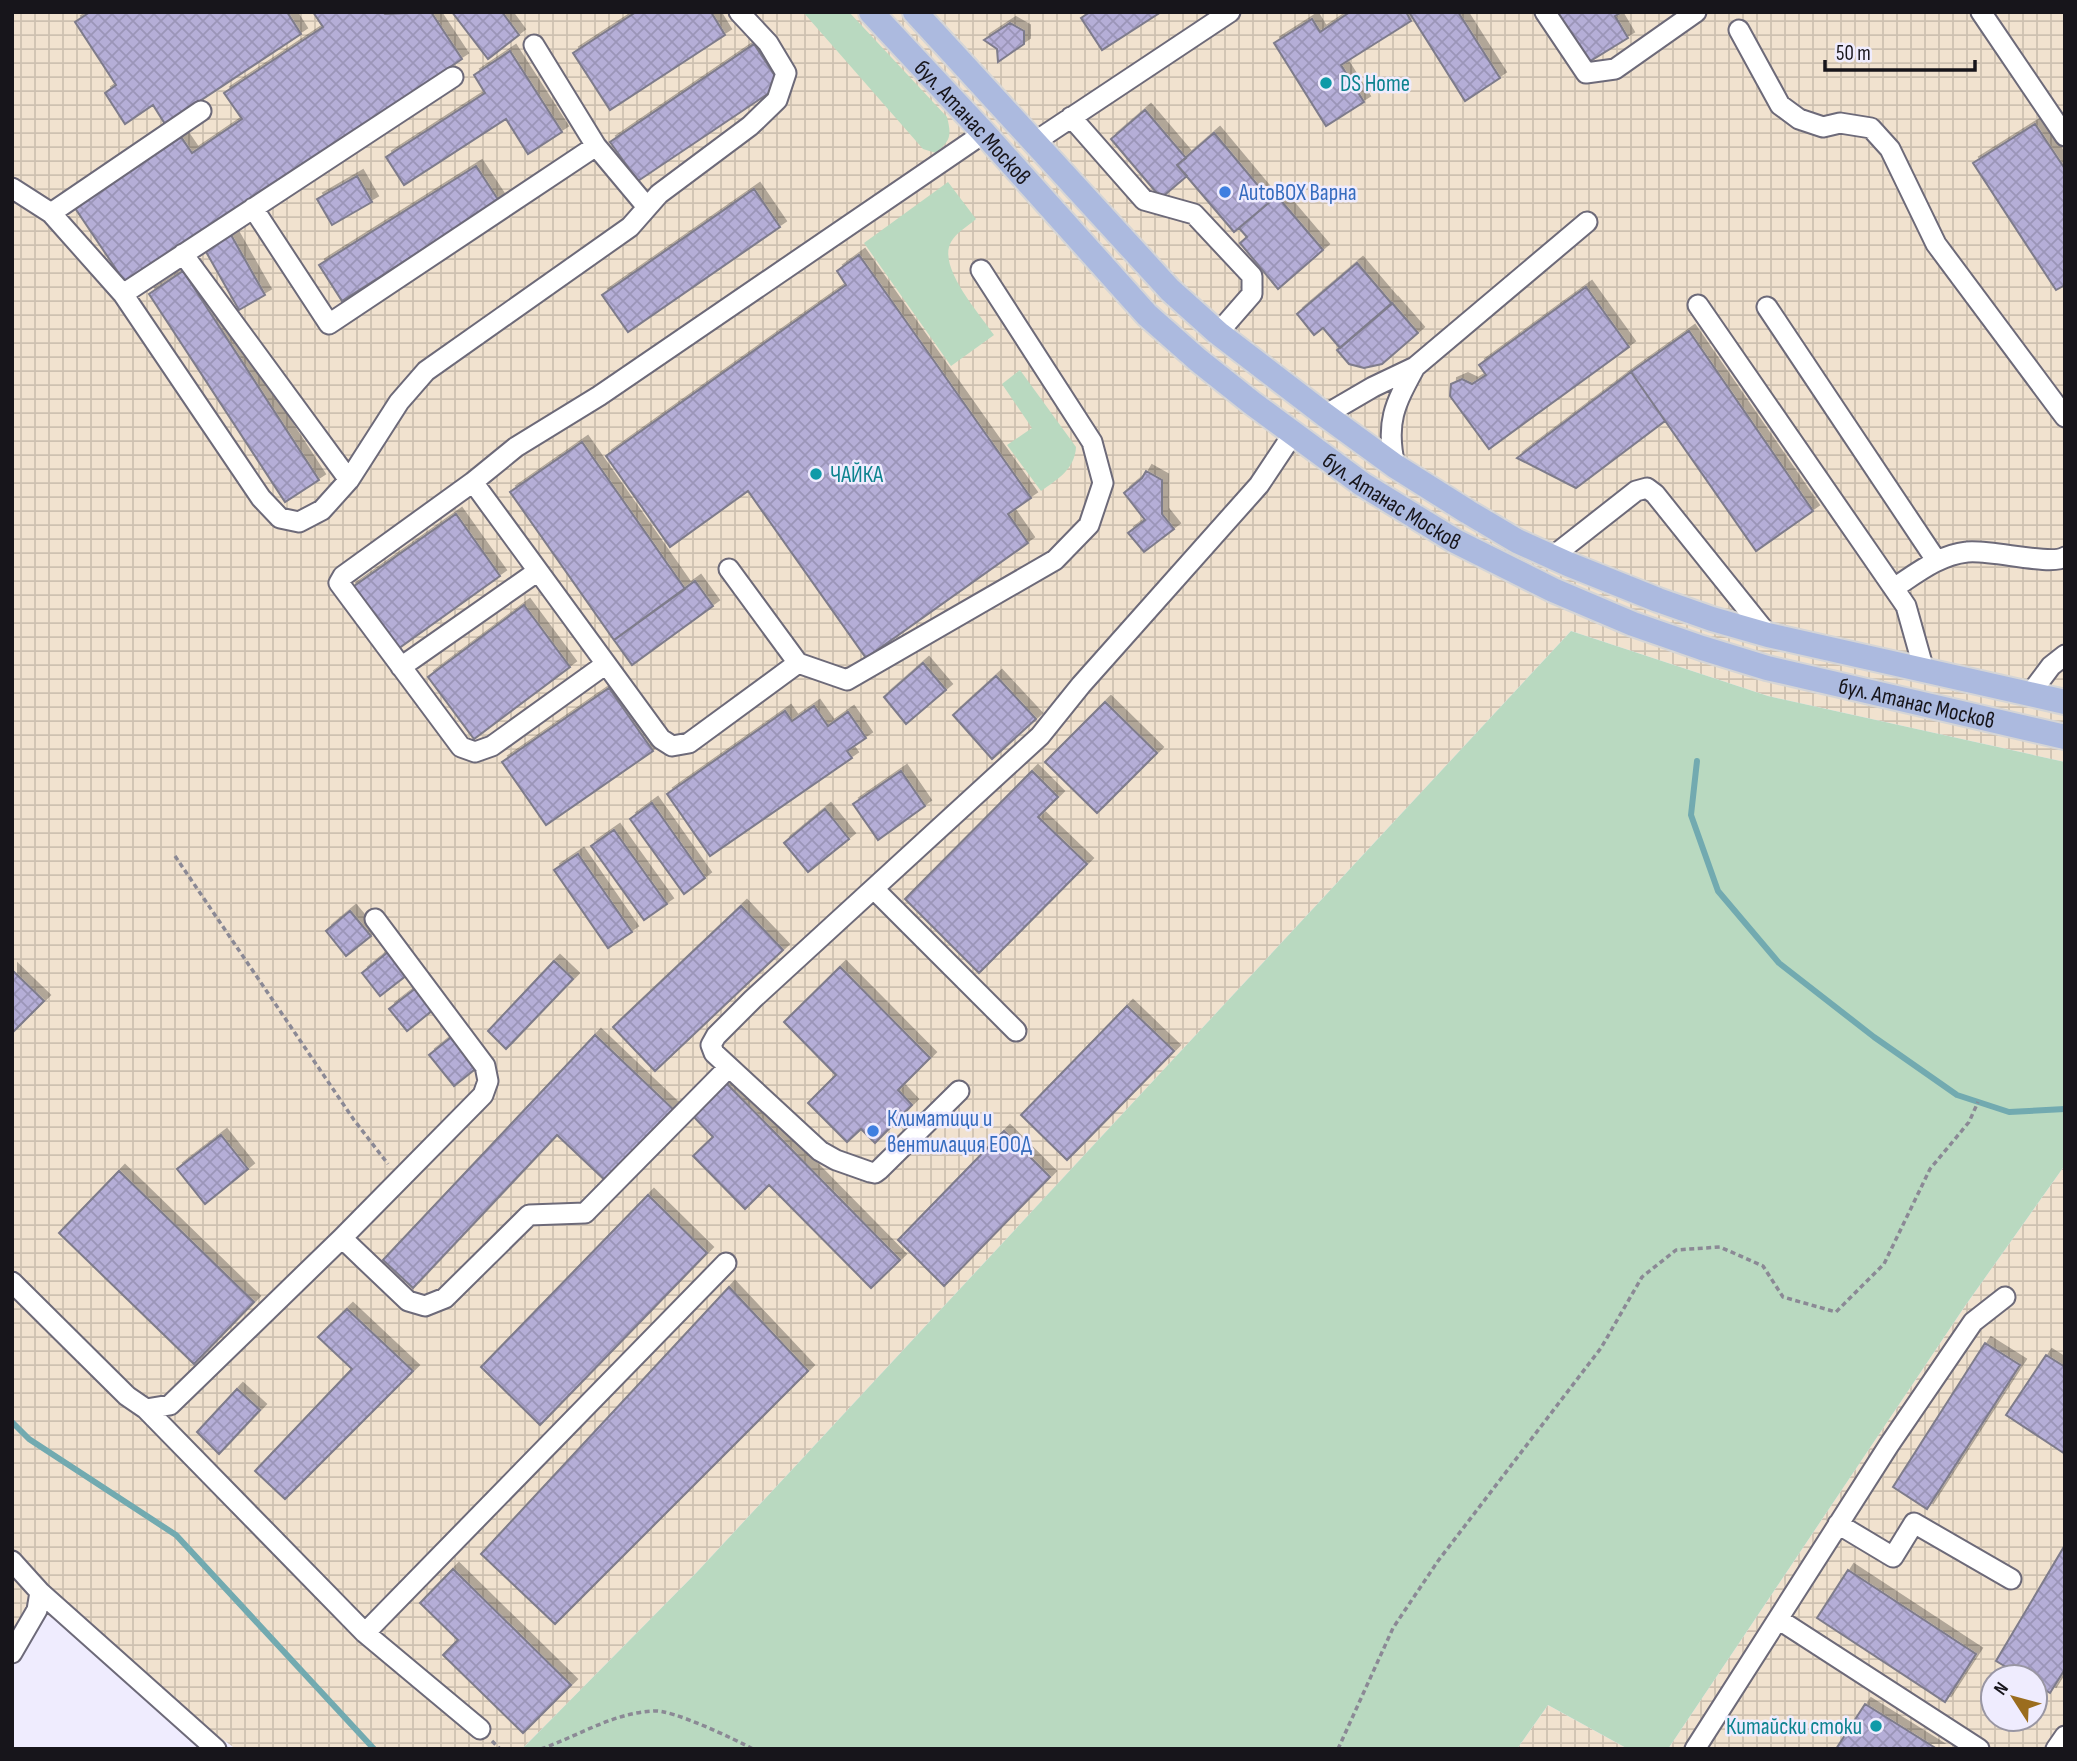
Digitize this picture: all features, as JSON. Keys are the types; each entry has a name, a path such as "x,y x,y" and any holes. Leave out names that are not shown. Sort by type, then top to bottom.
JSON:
{"main road":[{"name":"бул. Атанас Москов","path":"871,12 1147,315 1198,360 1293,434 1362,484 1455,541 1553,590 1633,624 1768,668 2065,737"},
{"name":"бул. Атанас Москов","path":"915,12 1170,290 1218,334 1395,466 1517,541 1658,600 1768,635 2065,702"},
{"path":"984,133 1004,147 1014,145 1017,136 1013,121"}],"street":[{"path":"12,188 51,214 123,294 261,498 280,518 299,522 322,510 349,480 399,402 426,371 630,228 659,194 750,125 777,100 786,73 768,43 739,12"},
{"path":"1033,143 1230,12"},
{"path":"1545,12 1586,73 1615,69 1696,12"},
{"path":"1982,12 2065,136"},
{"path":"1739,30 1780,105 1798,118 1823,127 1840,123 1871,128 1890,149 1936,244 2065,417"},
{"path":"534,45 596,146 648,207"},
{"path":"123,294 453,77"},
{"path":"51,214 201,111"},
{"path":"1071,117 1144,200 1194,214 1252,276 1252,294 1218,334"},
{"path":"606,664 492,746 475,752 461,747 340,583 343,576 473,482 516,447 598,396 984,133"},
{"path":"253,208 329,324 596,146"},
{"path":"1325,415 1373,387 1415,367 1587,222"},
{"path":"183,254 349,480"},
{"path":"729,569 798,663 847,680 1055,560 1088,525 1103,483 1092,442 981,270"},
{"path":"1698,305 1906,606 1924,670"},
{"path":"1767,307 1936,560"},
{"path":"1395,466 1389,440 1392,420 1399,397 1415,367"},
{"path":"958,1091 875,1173 836,1160 820,1151 714,1053 711,1045 716,1036 1040,736 1081,685 1259,485 1293,434"},
{"path":"473,482 661,739 672,746 689,743 798,663"},
{"path":"1552,557 1636,491 1647,488 1663,503 1768,635"},
{"path":"1894,588 1936,560 1967,552 2004,553 2035,559 2061,560 2065,557"},
{"path":"401,667 538,572"},
{"path":"2030,694 2051,666 2065,655"},
{"path":"873,889 1016,1031"},
{"path":"146,1409 170,1405 342,1238 483,1095 488,1081 485,1066 375,919"},
{"path":"342,1238 408,1301 425,1306 445,1298 529,1215 585,1213 729,1067"},
{"path":"365,1633 726,1263"},
{"path":"12,1282 127,1396 146,1409 365,1633 480,1729"},
{"path":"1695,1749 1889,1445 1973,1322 2005,1297"},
{"path":"1839,1524 1893,1557 1914,1523 2011,1579"},
{"path":"12,1561 40,1592 216,1749"},
{"path":"12,1653 37,1610 40,1592"},
{"path":"1778,1619 1979,1749"},
{"path":"2056,1749 2065,1737"}],"path":[{"path":"175,856 346,1108 380,1150 398,1181"},
{"path":"1338,1749 1393,1628 1438,1561 1601,1348 1643,1277 1676,1250 1720,1247 1763,1266 1783,1297 1836,1312 1884,1264 1930,1169 1969,1122 1979,1102"},
{"path":"541,1749 601,1722 655,1710 707,1727 753,1749"}],"shaded area":[{"path":"12,12 2065,12 2065,762 1768,696 1571,631 697,1572 522,1749 236,1749 45,1613 12,1647"},
{"path":"2065,1165 2065,1749 1668,1749 1965,1306"},
{"path":"1548,1705 1628,1749 1517,1749"}],"green space":[{"path":"803,12 849,12 947,117 949,134 941,149 936,153 923,149"},
{"path":"948,182 976,219 951,242 948,252 950,264 962,290 994,335 951,366 864,243"},
{"path":"1020,370 1076,447 1069,468 1041,491 1007,445 1032,428 1002,384"},
{"path":"1571,631 1768,696 2065,762 2065,1165 1965,1306 1668,1749 1628,1749 1548,1705 1517,1749 522,1749 697,1572"}],"building":[{"path":"90,12 287,12 301,34 165,124 153,105 125,124 105,93 116,85 75,22"},
{"path":"313,12 431,12 462,59 126,284 75,208 181,137 192,153 242,119 224,93 323,27"},
{"path":"452,12 502,12 519,35 488,59"},
{"path":"636,12 711,12 725,35 610,110 573,53"},
{"path":"1090,12 1161,12 1102,50 1081,18"},
{"name":"DS Home","path":"1350,12 1406,12 1411,21 1341,65 1364,102 1326,126 1274,43 1312,19 1320,32"},
{"path":"1409,12 1458,12 1500,78 1465,101"},
{"path":"1556,12 1622,12 1615,16 1628,38 1587,63"},
{"path":"1010,23 1024,31 1024,44 998,62 997,49 984,40"},
{"path":"754,44 781,85 638,181 610,142"},
{"path":"510,51 562,132 528,154 506,119 404,185 386,157 485,93 474,75"},
{"path":"1145,110 1186,158 1177,165 1187,176 1161,198 1111,139"},
{"path":"2035,124 2065,169 2065,285 2056,290 1973,163"},
{"path":"1214,133 1271,201 1234,232 1177,165"},
{"path":"476,166 499,201 342,301 319,265"},
{"path":"357,176 372,202 332,225 317,199"},
{"path":"754,189 780,227 628,332 602,295"},
{"path":"1277,196 1323,250 1278,289 1240,243 1247,237 1239,228"},
{"path":"231,235 265,295 239,310 205,250"},
{"name":"ЧАЙКА","path":"859,255 1031,498 1008,514 1028,543 866,658 748,491 670,547 606,456 846,285 837,271"},
{"path":"1357,263 1392,304 1340,348 1323,328 1314,335 1297,314"},
{"path":"183,271 319,480 285,502 149,294"},
{"path":"1586,287 1629,347 1489,449 1450,396 1451,384 1462,379 1472,384 1486,375 1479,365"},
{"path":"1392,303 1418,333 1382,364 1364,368 1349,364 1337,350"},
{"path":"1689,331 1813,511 1756,551 1631,372"},
{"path":"1631,372 1665,421 1576,488 1517,458"},
{"path":"582,442 685,589 614,640 510,492"},
{"path":"1146,471 1162,480 1162,514 1174,529 1144,552 1128,533 1145,520 1124,493 1142,478"},
{"path":"456,514 500,576 395,651 350,589"},
{"path":"695,581 713,606 632,665 614,640"},
{"path":"524,605 570,667 474,739 428,677"},
{"path":"923,663 946,690 906,724 884,697"},
{"path":"996,676 1036,719 992,759 953,715"},
{"path":"609,688 653,751 546,825 502,762"},
{"path":"1105,702 1157,753 1097,813 1045,762"},
{"path":"814,706 828,726 848,712 866,738 847,751 852,758 710,856 667,794 785,711 792,721"},
{"path":"901,771 925,806 878,840 853,804"},
{"path":"1032,771 1058,797 1038,817 1087,864 979,973 905,899"},
{"path":"652,803 705,878 684,894 630,819"},
{"path":"825,809 849,839 808,872 784,843"},
{"path":"614,830 667,904 644,920 591,846"},
{"path":"578,854 632,932 608,948 554,870"},
{"path":"741,906 783,950 655,1071 613,1027"},
{"path":"350,911 371,936 346,956 326,931"},
{"path":"388,952 407,975 380,996 362,973"},
{"path":"554,961 573,979 506,1049 488,1031"},
{"path":"840,967 930,1058 898,1090 912,1105 875,1143 861,1129 847,1142 808,1103 836,1075 784,1022"},
{"path":"12,970 44,1001 12,1033"},
{"path":"416,988 433,1010 407,1031 389,1009"},
{"path":"1127,1006 1174,1051 1067,1160 1021,1115"},
{"path":"454,1035 479,1066 454,1086 429,1055"},
{"path":"595,1035 676,1112 609,1184 557,1135 413,1288 383,1260"},
{"path":"726,1083 900,1260 871,1288 769,1185 745,1209 693,1156 713,1137 693,1116"},
{"path":"1004,1131 1050,1177 944,1286 898,1240"},
{"path":"221,1135 248,1169 205,1204 177,1169"},
{"path":"119,1171 254,1302 194,1364 59,1233"},
{"path":"648,1195 707,1253 540,1425 481,1367"},
{"path":"729,1287 808,1371 555,1624 481,1554"},
{"path":"347,1309 413,1371 285,1499 255,1471 352,1369 318,1337"},
{"path":"1985,1343 2020,1365 1927,1509 1893,1487"},
{"path":"2046,1355 2065,1367 2065,1454 2006,1415"},
{"path":"237,1389 260,1410 219,1454 197,1432"},
{"path":"2065,1545 2065,1669 2050,1693 2049,1663 1996,1661"},
{"path":"453,1569 571,1685 523,1733 443,1655 458,1640 420,1603"},
{"path":"1848,1570 1976,1654 1945,1702 1817,1618"},
{"name":"Китайски стоки","path":"1865,1704 1937,1749 1836,1749"}],"waterway":[{"path":"1697,761 1691,815 1718,891 1779,963 1874,1037 1957,1095 2009,1112 2065,1109"},
{"path":"12,1422 29,1439 176,1535 374,1749"}],"place":[{"name":"DS Home","path":"1326,83"},
{"name":"AutoBOX Варна","path":"1225,192"},
{"name":"ЧАЙКА","path":"816,474"},
{"name":"Климатици и вентилация ЕООД","path":"873,1131"},
{"name":"Китайски стоки","path":"1876,1726"}]}
